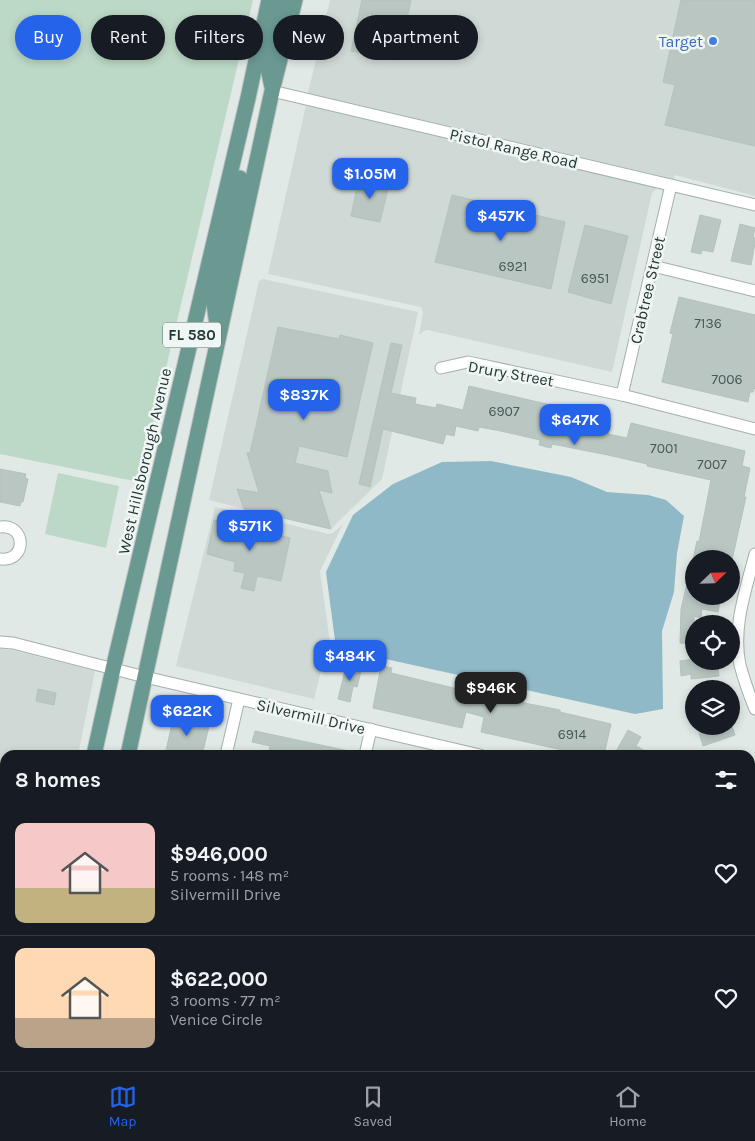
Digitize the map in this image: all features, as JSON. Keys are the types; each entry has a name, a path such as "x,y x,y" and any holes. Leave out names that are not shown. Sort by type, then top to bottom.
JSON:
{"main road":[{"name":"West Hillsborough Avenue","path":"95,750 248,98 269,0"},
{"path":"272,91 267,64 281,0"},
{"name":"FL 580","path":"129,750 272,91 295,0"},
{"path":"219,336 213,296 256,107 254,100 248,98"}],"street":[{"name":"Pistol Range Road","path":"272,91 755,205"},
{"name":"Crabtree Street","path":"622,395 671,185"},
{"path":"653,266 755,291"},
{"name":"Drury Street","path":"442,368 468,362 622,395 755,429"},
{"path":"0,559 13,557 17,553 20,543 20,538 14,529 1,526"},
{"path":"754,561 741,612 738,637 740,663 755,708"},
{"name":"Silvermill Drive","path":"0,642 13,643 145,677 459,750"},
{"path":"227,750 239,699"},
{"path":"366,750 371,729"}],"shaded area":[{"path":"330,0 755,0 755,196 675,175 674,179 308,93 316,60 344,60 344,15 326,15"},
{"path":"306,105 657,188 652,193 612,372 428,330 419,335 423,312 421,307 268,274"},
{"path":"263,279 418,312 382,479 331,529 209,500 259,281"},
{"path":"215,507 329,534 333,533 343,524 320,571 331,650 325,654 314,699 176,666"},
{"path":"0,649 12,650 95,671 79,750 0,750"}],"green space":[{"path":"0,0 253,0 249,15 175,15 175,60 239,60 139,482 0,454"},
{"path":"58,473 119,486 106,548 45,534"}],"water":[{"path":"491,461 571,477 607,492 648,495 666,500 684,516 677,553 674,592 662,631 663,709 635,714 336,648 326,572 353,515 393,484 442,462"}],"building":[{"path":"362,0 411,0 408,15 359,15"},
{"name":"Target","path":"681,0 755,0 755,146 665,125 675,85 663,82"},
{"path":"354,37 354,52 351,51"},
{"path":"359,178 389,185 380,222 351,216"},
{"path":"452,195 565,222 551,289 435,262"},
{"path":"700,215 721,220 713,252 702,250 701,254 691,252"},
{"path":"740,224 755,228 753,237 755,238 755,243 751,265 731,261"},
{"path":"585,225 628,236 611,304 568,292"},
{"path":"679,297 755,315 755,389 753,392 750,392 748,402 662,382 673,334 670,333"},
{"path":"278,327 339,339 340,335 373,343 347,457 299,446 295,463 328,471 332,493 319,490 331,529 244,509 237,489 259,493 247,453 250,453"},
{"path":"391,343 402,345 391,393 416,398 415,404 436,408 437,404 463,410 469,386 611,419 608,434 627,438 631,423 745,451 742,466 750,468 744,497 746,497 734,550 695,550 697,541 699,542 711,480 608,455 552,444 551,448 539,445 540,440 479,427 478,431 456,426 454,436 446,434 443,444 383,429 370,487 359,484"},
{"path":"0,469 26,474 25,478 28,479 23,502 21,502 20,506 0,502"},
{"path":"214,520 290,538 281,581 257,576 254,591 241,588 245,573 234,571 235,562 207,554"},
{"path":"685,592 685,605 719,605 718,612 702,609 701,615 685,615 685,643 680,643 681,609"},
{"path":"685,660 685,670 718,670 719,676 691,679 691,674 681,676 680,661"},
{"path":"347,663 362,667 357,687 353,686 350,702 338,699"},
{"path":"381,666 392,668 391,673 479,694 560,710 560,712 611,724 605,750 562,750 481,732 484,717 466,712 462,728 373,708"},
{"path":"38,689 56,693 54,705 36,701"},
{"path":"174,715 210,722 203,750 166,750"},
{"path":"628,730 641,737 636,746 644,750 617,750"},
{"path":"255,731 344,750 269,750 270,746 252,742"},
{"path":"700,735 735,735 703,746"}],"place":[{"name":"Target","path":"713,41"}]}
